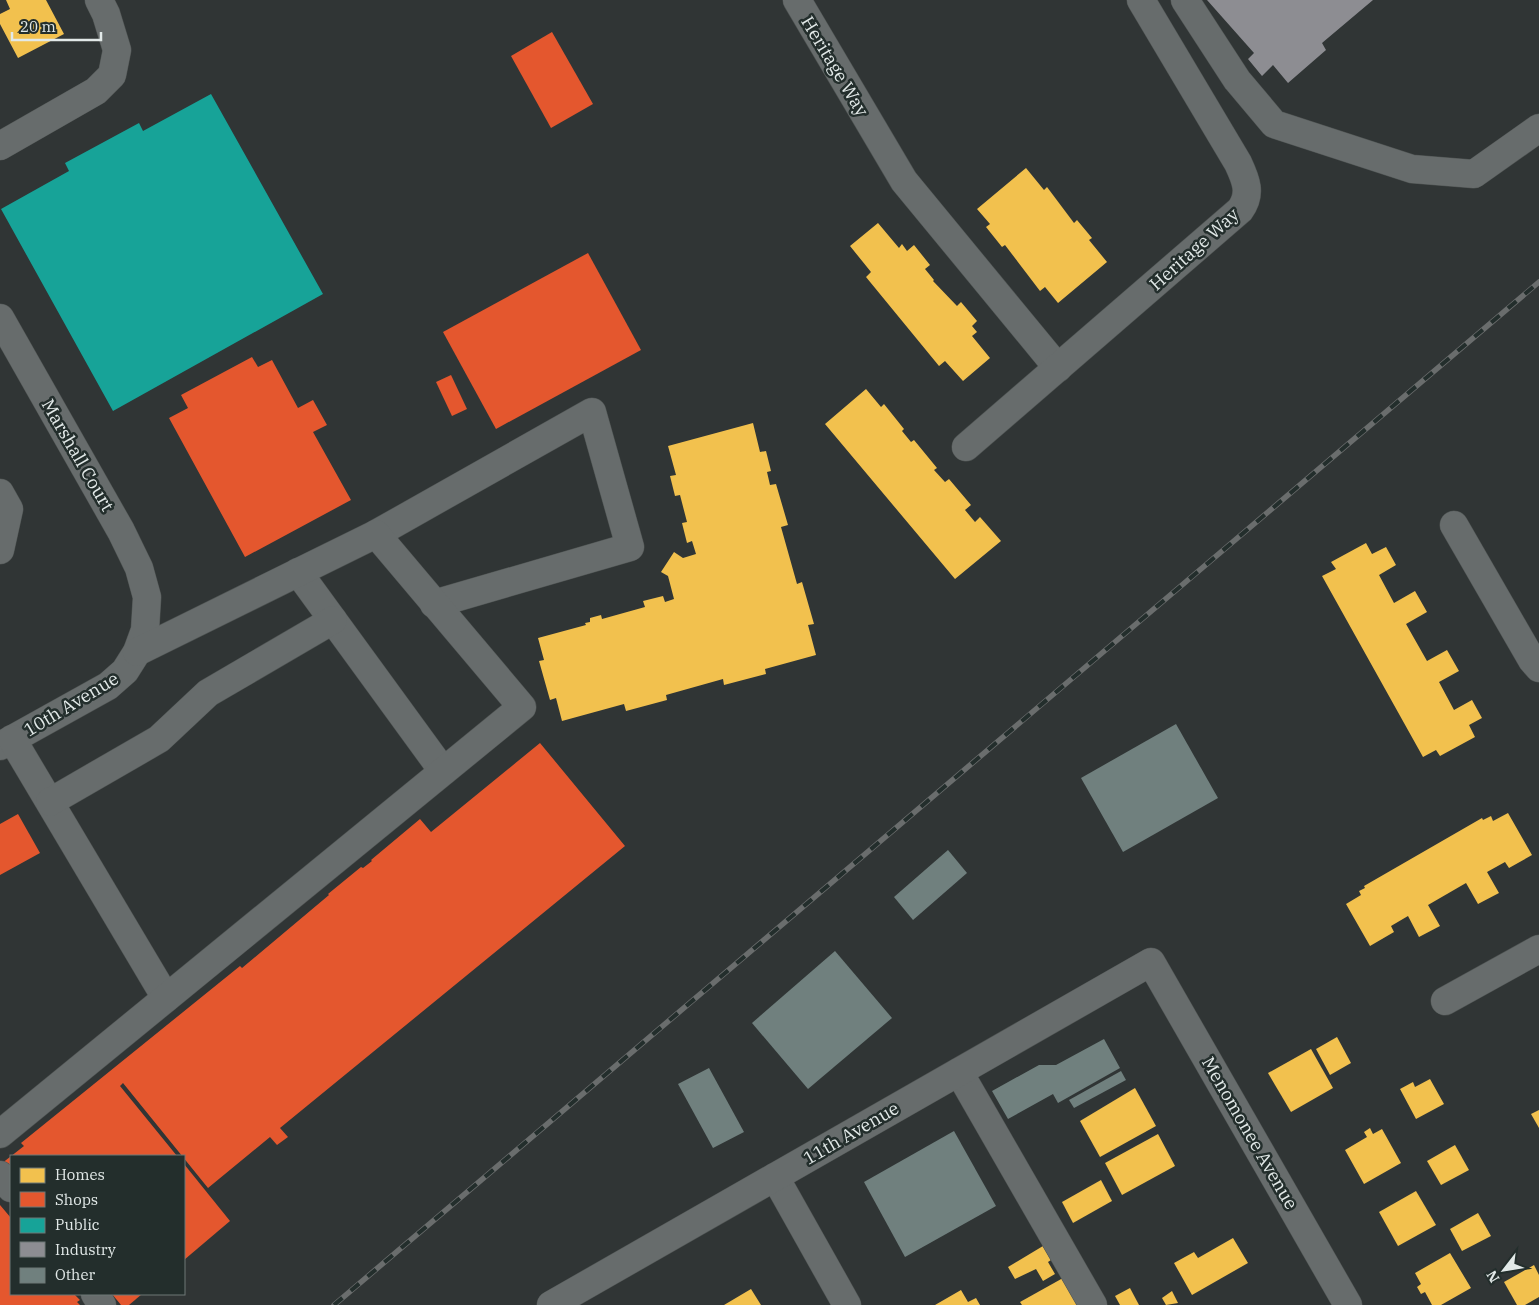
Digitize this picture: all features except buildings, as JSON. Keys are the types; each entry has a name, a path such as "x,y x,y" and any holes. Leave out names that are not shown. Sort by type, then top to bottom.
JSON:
{"street":[{"path":"0,146 96,91 112,75 117,50 106,14 99,0"},
{"name":"Heritage Way","path":"796,0 904,181 1058,368"},
{"name":"Heritage Way","path":"966,447 1240,210 1247,198 1248,189 1238,163 1141,0"},
{"path":"1185,0 1237,80 1274,124 1412,169 1474,174 1539,128"},
{"name":"Marshall Court","path":"2,326 121,531 139,568 147,597"},
{"path":"137,652 376,534 592,412 630,547 434,604"},
{"path":"0,493 10,509 0,550"},
{"path":"1454,525 1539,668"},
{"path":"0,1134 522,707 376,534"},
{"path":"298,572 443,771"},
{"name":"10th Avenue","path":"6,743 108,686 125,671 137,652 145,630 147,597"},
{"path":"50,802 159,739 208,693 333,620"},
{"path":"6,743 50,802 166,998"},
{"path":"1446,1001 1539,949"},
{"name":"11th Avenue","path":"551,1305 590,1295 775,1177 1151,962"},
{"name":"Menomonee Avenue","path":"1151,962 1348,1305"},
{"path":"959,1072 1093,1305"},
{"path":"0,1175 10,1187"},
{"path":"775,1177 846,1305"}],"railway":[{"path":"334,1305 1539,282"}]}
